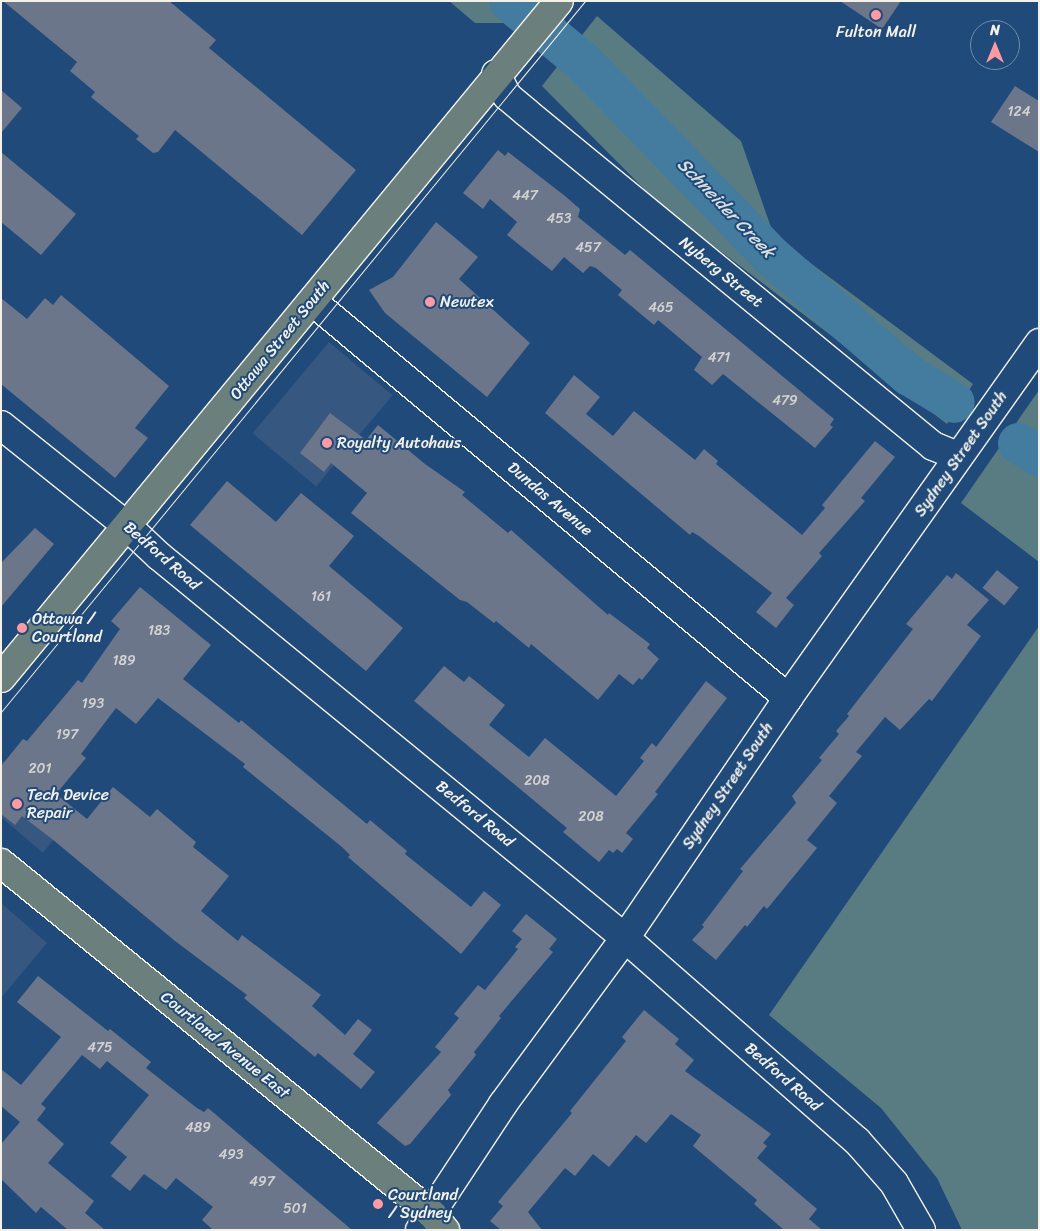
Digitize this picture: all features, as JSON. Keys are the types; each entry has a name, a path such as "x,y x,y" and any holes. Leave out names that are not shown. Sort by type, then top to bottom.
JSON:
{"main road":[{"name":"Ottawa Street South","path":"1,678 312,301 496,74 559,1"},
{"name":"Courtland Avenue East","path":"1,863 432,1224"}],"street":[{"name":"Nyberg Street","path":"496,74 507,96 526,112 933,446 958,456"},
{"name":"Dundas Avenue","path":"312,301 788,698"},
{"name":"Sydney Street South","path":"432,1224 504,1104 625,938 788,698 1039,343"},
{"name":"Bedford Road","path":"1,425 127,526 159,556 625,938 858,1141 894,1183 921,1230"}],"shaded area":[{"path":"329,342 393,395 316,487 253,433"},
{"path":"1,760 72,816 43,853 1,817"},
{"path":"1,903 47,943 1,998"}],"green space":[{"path":"449,1 519,1 503,23 475,23"},
{"path":"597,16 741,141 774,236 973,384 947,424 660,205 542,86"},
{"path":"1039,390 1039,562 961,503"},
{"path":"1039,626 1039,1230 962,1230 937,1178 881,1108 769,1015"}],"building":[{"path":"3,1 169,1 216,40 209,48 356,170 302,235 175,130 158,152 153,153 136,139 139,136 91,97 95,92 70,71 77,62"},
{"name":"Fulton Mall","path":"840,1 901,1 882,29"},
{"path":"1015,86 1039,101 1039,152 991,122"},
{"path":"1,90 22,108 1,133"},
{"path":"498,150 505,156 508,152 565,196 580,209 578,217 625,255 630,250 834,419 830,425 833,427 815,448 723,374 712,385 694,370 702,357 658,320 654,325 618,295 622,290 596,268 590,266 583,273 564,257 552,271 507,235 517,222 490,199 483,209 463,193"},
{"path":"1,152 76,214 41,255 1,222"},
{"name":"Newtex","path":"436,222 478,257 459,279 530,343 487,397 385,313 369,290 393,277"},
{"path":"61,295 169,386 135,428 148,438 115,478 1,384 1,298 27,319 45,298 53,305"},
{"path":"574,375 600,397 586,414 613,436 634,411 695,460 704,449 718,461 716,464 802,535 825,508 822,505 875,441 895,457 861,498 865,501 819,553 822,556 786,598 794,605 776,628 756,612 772,593 699,536 692,532 690,535 545,413"},
{"path":"330,413 366,440 378,425 425,464 465,492 462,495 508,533 511,530 608,615 609,613 650,644 647,648 659,659 642,680 639,678 633,685 619,674 598,700 531,644 529,648 496,621 494,623 467,602 460,600 351,513 367,493 331,463 324,472 300,453"},
{"path":"227,481 276,522 301,493 354,536 329,566 403,628 366,671 190,525"},
{"path":"35,528 54,544 1,607 1,563"},
{"path":"997,570 1019,588 1004,605 983,588"},
{"path":"956,573 989,600 967,625 981,636 932,701 929,699 900,730 885,717 856,752 862,756 829,796 837,803 807,840 817,848 767,909 764,906 747,927 745,925 716,960 692,940 704,927 702,925 743,871 740,869 796,803 792,796 822,760 819,758 839,734 836,731 849,716 847,714 913,629 906,624 947,575 952,579"},
{"path":"140,587 211,645 183,679 239,723 241,720 367,824 370,820 407,851 405,854 471,907 484,891 501,905 461,954 348,857 350,855 342,847 243,767 245,764 158,698 136,724 116,708 81,754 86,758 56,794 87,819 113,787 150,817 157,809 196,842 193,847 229,876 201,911 238,941 242,935 321,995 312,1006 345,1035 358,1019 372,1030 353,1054 375,1072 361,1089 318,1053 315,1057 244,998 247,995 175,941 22,816 15,825 1,814 1,766 23,739 27,741 78,680 82,683 120,629 111,621"},
{"path":"444,666 464,682 469,676 505,705 489,725 529,757 545,738 616,796 644,761 640,758 652,743 656,747 706,681 727,698 655,792 658,794 626,833 633,839 622,853 617,849 613,853 609,850 599,862 563,832 567,828 414,701"},
{"path":"526,914 557,939 549,949 553,952 499,1016 501,1018 474,1052 476,1055 448,1090 451,1095 410,1144 405,1146 377,1123 441,1052 435,1047 459,1018 454,1014 478,985 485,990 518,949 515,947 522,939 512,931"},
{"path":"38,976 151,1062 146,1068 197,1108 204,1112 208,1108 352,1230 213,1230 202,1220 213,1207 176,1178 166,1190 144,1174 130,1191 111,1176 127,1157 110,1143 149,1095 107,1061 100,1069 82,1055 41,1104 46,1108 37,1120 64,1144 48,1163 94,1201 85,1213 105,1230 68,1230 41,1207 36,1213 1,1179 1,1144 20,1122 1,1106 1,1069 21,1085 61,1037 17,1002"},
{"path":"644,1010 679,1039 675,1044 694,1060 685,1071 771,1134 763,1143 767,1146 757,1158 817,1209 809,1219 822,1230 784,1230 754,1204 757,1200 693,1146 701,1135 671,1114 646,1143 636,1135 609,1167 593,1154 575,1176 565,1168 528,1212 542,1230 501,1230 490,1221 503,1206 498,1202 572,1113 570,1111 626,1041 622,1037"}],"waterway":[{"name":"Schneider Creek","path":"509,1 583,62 771,256 909,375 954,402"},
{"name":"Schneider Creek","path":"1018,443 1039,456"}],"tram line":[{"path":"1,712 585,1"}],"place":[{"name":"Fulton Mall","path":"876,15"},
{"name":"Newtex","path":"430,302"},
{"name":"Royalty Autohaus","path":"327,443"},
{"name":"Ottawa / Courtland","path":"22,628"},
{"name":"Tech Device Repair","path":"17,804"},
{"name":"Courtland / Sydney","path":"378,1204"}]}
